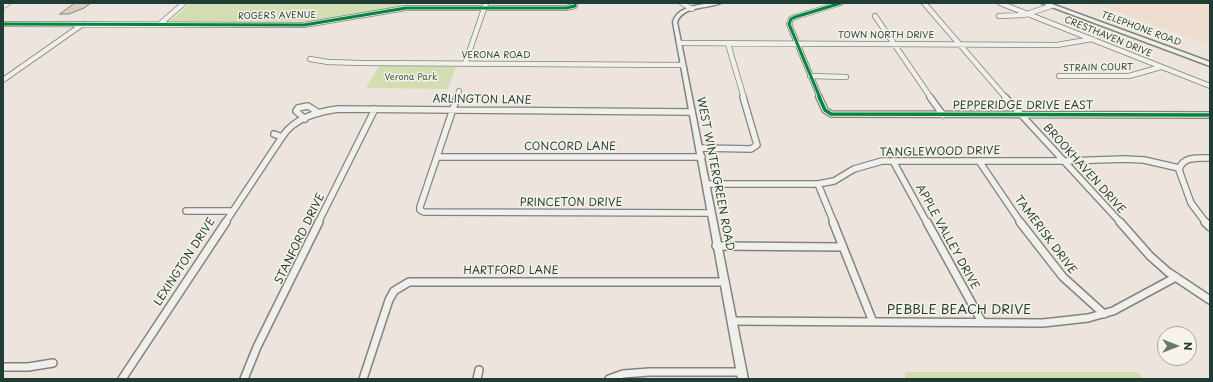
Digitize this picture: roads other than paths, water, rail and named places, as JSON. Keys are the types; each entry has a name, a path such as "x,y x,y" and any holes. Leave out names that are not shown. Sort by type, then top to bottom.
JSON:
{"main road":[{"name":"TELEPHONE ROAD","path":"1044,3 1210,64"}],"street":[{"path":"3,6 8,3"},
{"path":"160,24 184,3"},
{"path":"465,64 486,3"},
{"path":"682,3 692,9"},
{"name":"WEST WINTERGREEN ROAD","path":"718,3 692,9 675,18 692,112 702,157 716,246 725,282 742,376"},
{"path":"841,3 791,19 789,26 810,76 846,77"},
{"name":"BROOKHAVEN DRIVE","path":"924,3 1020,115 1065,161 1150,256 1176,278 1210,300"},
{"name":"CRESTHAVEN DRIVE","path":"1000,3 1210,86"},
{"name":"ROGERS AVENUE","path":"3,24 304,25 406,8 566,8 575,5"},
{"path":"999,16 1028,14 1051,6"},
{"path":"875,16 913,74 943,115"},
{"path":"3,80 83,24"},
{"name":"TOWN NORTH DRIVE","path":"679,43 1057,45 1092,39"},
{"path":"700,148 751,149 756,145 728,44"},
{"name":"VERONA ROAD","path":"310,59 328,62 361,63 683,65"},
{"name":"STRAIN COURT","path":"1059,76 1129,76 1161,67"},
{"name":"PEPPERIDGE DRIVE EAST","path":"810,76 827,112 836,114 1210,115"},
{"path":"437,157 459,91"},
{"path":"305,119 296,111 298,108 308,106 319,114"},
{"name":"ARLINGTON LANE","path":"268,157 292,125 319,114 338,109 692,112"},
{"name":"STANFORD DRIVE","path":"244,379 257,347 375,109"},
{"path":"274,134 282,137"},
{"name":"LEXINGTON DRIVE","path":"122,379 268,157"},
{"name":"CONCORD LANE","path":"437,157 702,157"},
{"name":"PRINCETON DRIVE","path":"437,157 420,207 420,210 431,213 711,213"},
{"path":"1210,158 1186,160 1179,168 1188,198 1196,213 1210,227"},
{"name":"TANGLEWOOD DRIVE","path":"706,184 818,184 838,179 854,169 882,161 1144,160 1179,168"},
{"name":"APPLE VALLEY DRIVE","path":"893,161 982,322"},
{"name":"TAMERISK DRIVE","path":"979,161 1057,270 1085,299 1104,314"},
{"path":"818,184 873,322"},
{"path":"186,211 232,211"},
{"path":"716,246 843,247"},
{"name":"PEBBLE BEACH DRIVE","path":"732,321 1069,321 1113,311 1176,278"},
{"name":"HARTFORD LANE","path":"363,379 389,300 394,291 409,282 725,282"},
{"path":"3,367 28,367 53,363"},
{"path":"477,379 479,370"},
{"path":"609,379 623,374 649,372 742,376"}],"park label":[{"name":"Verona Park","path":"411,78"}]}
